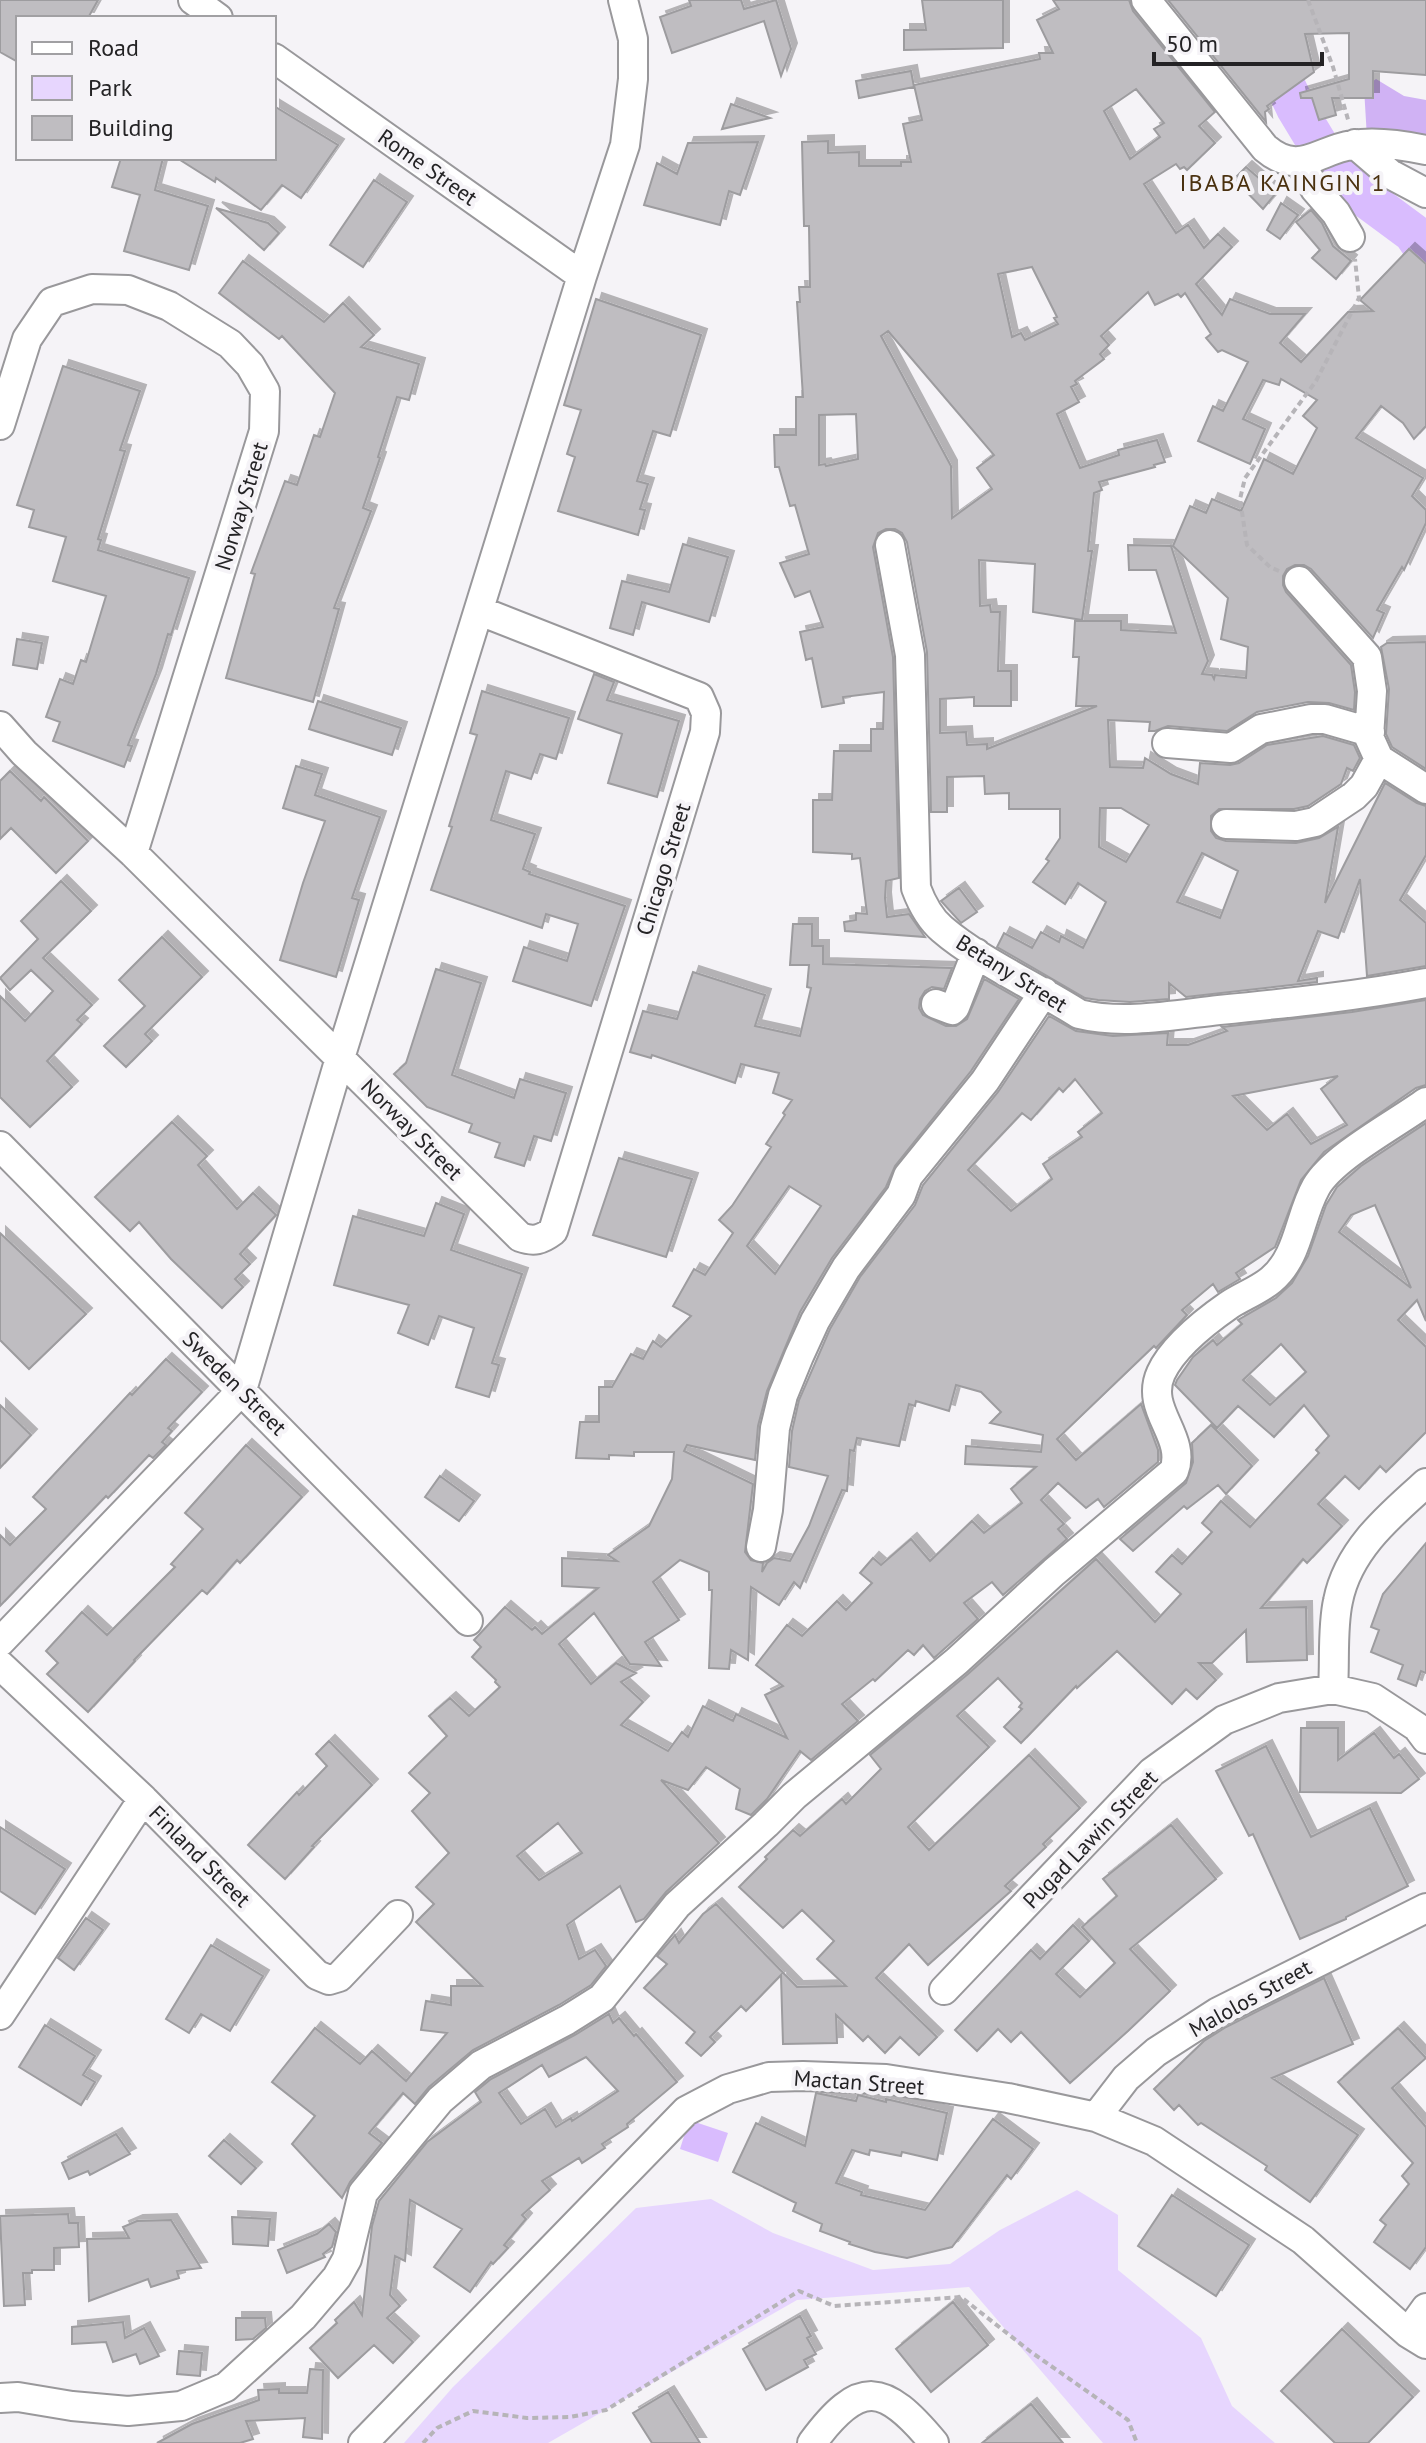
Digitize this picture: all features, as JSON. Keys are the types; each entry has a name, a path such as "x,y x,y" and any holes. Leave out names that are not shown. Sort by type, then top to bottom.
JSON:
{"street":[{"path":"193,0 215,16"},
{"path":"0,1642 242,1390 340,1058 625,145 633,79 633,39 623,0"},
{"path":"1146,0 1265,148 1281,159 1308,160 1348,146 1383,144 1426,150"},
{"name":"Rome Street","path":"276,59 582,276"},
{"path":"1348,146 1426,193"},
{"path":"1308,160 1315,189 1336,213 1350,237"},
{"name":"Norway Street","path":"0,425 27,339 43,314 52,302 92,289 128,290 169,306 230,344 250,365 265,391 264,431 133,853"},
{"name":"Betany Street","path":"890,545 910,655 916,888 923,907 940,928 1079,1014 1096,1018 1148,1017 1338,998 1426,983"},
{"path":"1299,581 1367,657 1372,691 1370,743 1379,759 1426,789"},
{"name":"Chicago Street","path":"480,611 699,697 706,713 705,732 553,1231 540,1240 520,1237"},
{"path":"1167,743 1231,748 1261,729 1311,719 1325,719 1370,732"},
{"name":"Norway Street","path":"0,726 24,753 133,853 520,1237"},
{"path":"1226,824 1296,826 1315,822 1354,796 1364,786 1379,759"},
{"path":"936,1004 952,1010 955,1007 976,953"},
{"path":"761,1547 783,1395 815,1321 846,1268 901,1195 908,1176 985,1081 1044,992"},
{"path":"0,2398 18,2397 128,2411 181,2406 226,2387 270,2348 303,2317 337,2277 347,2259 363,2193 440,2100 481,2065 602,1998 677,1905 794,1796 957,1661 1054,1572 1174,1471 1178,1460 1177,1446 1159,1410 1156,1395 1161,1373 1188,1338 1228,1305 1273,1278 1299,1235 1316,1188 1332,1168 1426,1102"},
{"name":"Sweden Street","path":"0,1146 468,1621"},
{"path":"1333,1689 1337,1601 1353,1558 1385,1521 1426,1483"},
{"name":"Finland Street","path":"0,1665 143,1799 317,1975 329,1980 339,1977 398,1915"},
{"name":"Pugad Lawin Street","path":"944,1990 1152,1772 1224,1720 1279,1698 1333,1689 1373,1698 1417,1727 1426,1739"},
{"path":"0,2015 143,1799"},
{"name":"Malolos Street","path":"1096,2117 1126,2078 1156,2052 1218,2012 1426,1908"},
{"name":"Mactan Street","path":"363,2443 686,2111 728,2089 769,2077 886,2079 1008,2098 1096,2117 1154,2141 1303,2240 1417,2338"},
{"path":"1417,2338 1426,2308"},
{"path":"812,2443 830,2418 850,2400 864,2395 879,2395 910,2415 934,2443"}],"path":[{"path":"1308,0 1333,67 1348,146"},
{"path":"1299,581 1270,567 1247,545 1240,499 1245,478 1316,381 1359,298 1358,273 1350,237"},
{"path":"423,2443 437,2428 473,2411 527,2418 570,2417 606,2410 799,2291 834,2306 961,2297 1031,2352 1128,2420 1137,2443"}],"green space":[{"path":"1077,2190 1118,2215 1118,2270 1201,2338 1232,2406 1275,2443 1103,2443 969,2287 797,2300 548,2443 404,2443 453,2387 636,2208 711,2199 773,2233 873,2270 950,2264 1000,2230"}],"shaded area":[{"path":"1376,79 1404,96 1426,100 1426,144 1367,138 1364,88"},
{"path":"689,2120 728,2133 718,2162 680,2149"}],"building":[{"path":"0,0 98,0 89,16 16,16 16,61 0,52"},
{"path":"689,0 741,0 744,9 776,0 791,49 781,76 764,21 672,53 660,17 691,6"},
{"path":"922,0 1003,0 1003,48 904,50 904,30 926,30"},
{"path":"1053,0 1129,0 1133,11 1215,112 1199,126 1215,143 1187,170 1184,167 1180,169 1176,164 1144,184 1176,233 1188,225 1204,248 1218,234 1232,247 1196,284 1222,315 1230,299 1270,314 1305,314 1280,343 1301,362 1348,312 1373,311 1360,300 1409,249 1426,264 1426,426 1414,439 1403,423 1381,406 1356,438 1423,478 1412,496 1426,510 1426,523 1404,570 1402,567 1377,610 1384,613 1373,638 1311,569 1295,565 1287,569 1283,576 1286,592 1351,665 1354,710 1329,703 1308,702 1257,712 1227,731 1168,726 1149,731 1150,722 1108,720 1110,767 1143,768 1145,758 1171,774 1198,784 1200,763 1239,763 1267,745 1323,736 1354,745 1360,758 1353,771 1347,768 1341,784 1308,806 1294,809 1219,809 1211,816 1211,831 1216,838 1226,841 1296,843 1319,838 1338,827 1325,903 1385,783 1426,806 1426,855 1400,900 1426,923 1426,966 1367,976 1360,879 1338,938 1318,931 1298,981 1317,978 1317,982 1186,997 1169,983 1169,999 1130,1002 1098,1000 1085,998 997,947 1004,933 1032,948 1041,932 1059,942 1061,936 1083,948 1106,902 1078,883 1065,904 1033,882 1049,861 1046,859 1060,838 1060,809 1009,809 1009,793 985,794 984,776 947,777 947,812 931,812 927,652 907,542 902,533 895,529 878,533 873,547 893,657 899,878 886,881 885,898 887,917 909,914 925,937 845,931 844,922 856,920 856,913 867,914 860,858 852,859 852,854 813,852 813,800 832,800 834,751 871,751 871,729 883,729 884,692 843,697 844,703 822,707 812,658 806,660 800,632 823,627 810,591 795,597 780,563 809,554 795,505 790,506 779,467 775,467 774,435 796,435 796,397 803,397 797,302 800,302 799,287 810,287 809,226 804,226 802,142 828,141 828,153 859,152 859,166 901,166 901,162 911,162 903,124 922,120 914,85 1040,59 1039,53 1053,53 1037,20 1059,9","holes":["1136,89 1164,123 1154,129 1160,137 1130,159 1104,111","1032,267 1058,324 1025,340 1021,333 1012,337 998,274","1148,292 1155,305 1185,293 1211,334 1206,338 1218,352 1222,350 1248,362 1223,411 1213,406 1198,441 1250,464 1265,429 1243,419 1263,380 1279,385 1281,379 1317,400 1303,416 1317,428 1293,474 1264,459 1241,511 1212,499 1206,513 1190,506 1173,546 1228,598 1221,639 1248,647 1246,678 1215,675 1214,679 1212,675 1202,674 1208,661 1171,546 1128,545 1129,570 1156,570 1176,633 1121,630 1121,621 1075,621 1073,657 1079,657 1076,706 1097,706 987,749 987,744 967,745 966,732 940,733 940,699 974,697 974,706 1011,706 1011,671 998,671 1000,612 991,612 990,605 980,606 979,560 1035,564 1033,612 1082,620 1092,551 1088,551 1094,493 1102,490 1099,482 1165,462 1157,440 1118,450 1119,455 1080,468 1057,414 1079,402 1071,387 1104,359 1100,354 1109,345 1101,336","888,331 994,455 977,468 992,489 952,518 951,466 881,336","856,414 858,459 819,465 819,415","1100,808 1121,808 1149,825 1126,862 1099,847","1202,853 1238,871 1220,918 1177,902"]},
{"path":"1168,0 1426,0 1426,75 1373,71 1373,98 1332,98 1336,115 1319,120 1312,98 1301,98 1300,93 1349,79 1349,33 1305,34 1314,72 1267,106 1266,122"},
{"path":"911,71 914,87 859,98 856,81"},
{"path":"731,104 770,118 722,129"},
{"path":"276,107 338,145 301,198 282,185 261,210 216,178 215,182 180,160 276,160"},
{"path":"758,142 740,195 729,191 720,225 644,205 657,163 677,174 688,143"},
{"path":"120,160 162,160 155,190 208,206 189,270 124,251 140,195 112,187"},
{"path":"1246,167 1276,193 1263,209 1234,179"},
{"path":"374,180 407,202 363,267 330,245"},
{"path":"1281,203 1298,215 1280,239 1267,230"},
{"path":"216,208 268,223 279,233 264,250"},
{"path":"1311,210 1322,223 1333,246 1351,261 1336,279 1312,258 1320,250 1296,222"},
{"path":"243,261 324,322 343,303 374,335 361,347 419,364 409,400 397,397 378,457 363,508 371,511 334,608 339,609 313,702 226,678 255,574 251,573 285,481 297,485 314,435 320,437 335,393 282,336 279,339 219,293"},
{"path":"596,299 701,335 670,436 653,431 637,481 648,484 640,509 645,510 638,535 558,511 575,457 567,454 581,410 564,405"},
{"path":"63,366 140,391 120,450 125,451 98,539 101,540 98,550 189,578 171,635 168,634 128,745 132,746 124,767 53,741 60,722 46,717 60,679 73,684 81,660 86,662 106,596 53,581 66,537 29,527 34,510 17,505"},
{"path":"683,544 728,557 709,622 642,602 633,635 610,628 622,581 669,592"},
{"path":"17,639 42,643 37,669 13,665"},
{"path":"1426,642 1426,769 1392,747 1386,734 1389,689 1381,647 1387,643"},
{"path":"594,674 614,682 607,700 679,721 657,797 608,783 622,734 578,719"},
{"path":"482,691 569,718 556,759 540,754 531,779 506,771 491,820 535,834 523,869 529,874 625,906 591,1006 513,981 524,947 567,961 578,924 546,914 542,928 431,890 477,735 470,733"},
{"path":"318,701 401,728 392,755 309,729"},
{"path":"296,766 322,774 315,795 380,817 352,898 359,900 336,977 280,960 325,821 283,808"},
{"path":"10,771 41,801 44,797 88,841 56,873 11,828 0,839 0,781"},
{"path":"61,881 91,911 43,958 92,1005 77,1020 82,1024 47,1061 72,1087 30,1127 0,1097 0,996 25,1021 53,991 31,970 10,990 0,978 38,939 21,921"},
{"path":"959,888 977,912 961,923 941,901"},
{"path":"793,924 812,924 812,946 823,946 823,964 952,968 944,989 932,987 925,991 919,1008 923,1015 946,1026 956,1026 967,1019 984,979 1019,999 971,1071 895,1166 886,1187 832,1258 800,1312 767,1391 758,1426 755,1460 687,1445 684,1451 753,1484 745,1552 751,1560 763,1563 762,1572 774,1558 790,1561 809,1526 828,1476 789,1467 799,1400 830,1329 860,1277 915,1205 923,1185 998,1092 1049,1016 1076,1031 1113,1036 1168,1033 1167,1045 1188,1045 1227,1031 1222,1027 1426,1000 1426,1085 1416,1088 1324,1152 1301,1180 1275,1247 1236,1273 1240,1279 1218,1292 1213,1284 1182,1310 1187,1315 1156,1348 1154,1346 1057,1439 1076,1460 1141,1404 1158,1450 1158,1462 1104,1507 1098,1499 1086,1508 1058,1483 1041,1500 1064,1524 1058,1529 1067,1539 1003,1595 992,1582 964,1603 978,1619 934,1658 923,1645 914,1655 908,1650 875,1681 873,1679 842,1704 858,1721 811,1760 800,1751 767,1799 751,1815 736,1809 740,1789 706,1767 688,1790 661,1780 719,1843 666,1892 644,1919 636,1922 620,1886 567,1925 579,1959 595,1950 606,1966 591,1985 473,2050 429,2087 415,2104 403,2093 369,2133 382,2143 350,2182 342,2198 292,2144 315,2116 272,2082 315,2028 360,2064 372,2051 406,2081 447,2033 421,2030 426,2001 451,2005 451,1986 482,1986 416,1922 434,1904 416,1887 449,1853 412,1811 430,1793 409,1773 447,1736 429,1716 450,1698 469,1716 500,1687 472,1657 481,1647 474,1640 505,1607 532,1630 535,1627 542,1634 598,1588 562,1586 562,1558 617,1561 608,1555 649,1526 672,1479 674,1452 634,1452 634,1456 609,1455 609,1459 576,1458 580,1422 599,1422 599,1387 612,1387 631,1354 643,1359 653,1341 661,1347 691,1316 673,1306 694,1269 705,1275 733,1233 719,1220 732,1206 771,1147 766,1144 792,1100 773,1093 779,1073 741,1064 735,1083 652,1055 651,1058 630,1052 643,1011 677,1019 693,972 765,995 755,1026 800,1036 811,988 807,987 809,965 790,965","holes":["1338,1076 1321,1089 1347,1125 1311,1144 1287,1114 1267,1130 1233,1096","1075,1079 1102,1113 1078,1132 1082,1137 1043,1164 1052,1179 1011,1211 968,1170 1022,1113 1031,1120 1059,1088 1063,1092","789,1186 821,1206 775,1274 747,1246","956,1385 981,1392 1001,1412 990,1423 1043,1435 1041,1452 966,1446 965,1464 1036,1467 1011,1489 1022,1503 984,1533 972,1521 930,1561 911,1539 881,1565 873,1558 860,1573 872,1583 846,1610 837,1601 802,1636 787,1625 756,1665 783,1686 765,1695 787,1738 736,1714 733,1721 703,1706 688,1737 682,1732 668,1751 621,1725 643,1702 621,1682 636,1673 616,1663 591,1684 559,1644 594,1613 630,1664 661,1666 645,1642 679,1620 653,1582 680,1560 709,1572 709,1590 712,1590 709,1668 729,1669 731,1650 748,1660 751,1587 779,1605 794,1582 800,1588 842,1490 847,1491 850,1450 854,1451 857,1438 899,1446 909,1404 915,1406 916,1401 949,1411","558,1823 582,1853 539,1880 517,1856"]},
{"path":"162,937 202,977 145,1034 152,1041 126,1067 104,1046 145,1006 119,980"},
{"path":"436,969 481,983 452,1075 514,1098 520,1079 566,1093 551,1141 534,1136 524,1166 495,1157 500,1143 469,1132 472,1124 427,1107 394,1074 406,1063"},
{"path":"172,1122 207,1156 198,1165 237,1209 253,1193 276,1215 240,1254 250,1264 235,1279 243,1287 222,1308 171,1259 139,1222 130,1231 95,1197"},
{"path":"1426,1123 1426,1321 1417,1300 1398,1320 1426,1347 1426,1432 1386,1472 1380,1466 1359,1489 1345,1476 1318,1504 1342,1526 1307,1563 1303,1559 1261,1608 1306,1607 1307,1660 1247,1662 1246,1630 1212,1663 1199,1663 1216,1680 1197,1699 1186,1689 1172,1704 1117,1651 1076,1686 1021,1743 1004,1727 1022,1709 1019,1707 1022,1703 998,1678 957,1716 989,1747 908,1827 929,1850 1029,1755 1080,1808 1043,1844 1046,1847 1005,1886 1011,1891 928,1965 909,1944 876,1978 937,2037 919,2055 900,2037 885,2053 868,2036 863,2041 836,2015 837,2043 783,2044 781,1975 746,2011 741,2006 710,2037 715,2042 701,2056 686,2043 695,2032 644,1988 667,1964 657,1956 675,1935 679,1943 703,1914 716,1904 797,1987 846,1986 817,1959 834,1941 802,1910 783,1928 739,1887 767,1859 765,1857 793,1830 800,1836 842,1799 846,1804 881,1769 870,1755 968,1674 1096,1559 1155,1622 1181,1594 1156,1572 1172,1555 1182,1564 1212,1532 1202,1523 1221,1501 1250,1527 1319,1453 1316,1450 1329,1436 1304,1405 1274,1437 1238,1406 1217,1428 1175,1385 1193,1357 1213,1340 1217,1345 1242,1324 1238,1320 1276,1298 1292,1283 1308,1256 1326,1205 1337,1187 1361,1166","holes":["1375,1205 1411,1288 1339,1232 1351,1215","1281,1344 1306,1372 1270,1405 1243,1380"]},
{"path":"619,1158 692,1179 666,1257 593,1235"},
{"path":"436,1203 464,1214 451,1250 522,1274 492,1363 499,1365 489,1397 456,1387 474,1328 439,1316 428,1345 398,1333 409,1305 334,1285 353,1216 424,1236"},
{"path":"0,1233 86,1314 29,1369 0,1340"},
{"path":"166,1359 202,1392 168,1428 172,1431 162,1442 166,1445 153,1458 149,1455 108,1498 106,1496 0,1606 0,1535 10,1545 46,1509 33,1497"},
{"path":"0,1405 31,1435 0,1468"},
{"path":"1211,1425 1252,1466 1226,1494 1218,1485 1187,1509 1184,1506 1133,1551 1120,1539 1186,1483 1193,1462 1192,1443"},
{"path":"246,1445 302,1497 207,1594 202,1590 88,1712 47,1674 58,1663 46,1651 82,1612 107,1635 175,1567 171,1564 203,1529 185,1513"},
{"path":"440,1476 474,1501 459,1521 425,1497"},
{"path":"1426,1543 1426,1673 1421,1671 1416,1686 1398,1679 1403,1665 1371,1652 1379,1630 1371,1627 1383,1594"},
{"path":"1301,1728 1338,1728 1338,1760 1374,1733 1394,1758 1399,1754 1419,1779 1401,1793 1300,1792"},
{"path":"329,1741 372,1785 312,1846 285,1879 248,1845 297,1792 299,1795 327,1766 316,1754"},
{"path":"1266,1746 1311,1837 1370,1808 1408,1886 1300,1939 1253,1834 1249,1836 1216,1771"},
{"path":"1171,1825 1216,1879 1130,1949 1170,1991 1070,2083 1021,2032 1011,2042 998,2029 977,2051 955,2030 1031,1950 1040,1959 1073,1925 1089,1941 1056,1974 1080,1997 1115,1963 1082,1927 1117,1896 1103,1879"},
{"path":"0,1827 65,1869 35,1914 0,1891"},
{"path":"86,1918 103,1930 74,1970 58,1958"},
{"path":"211,1945 263,1976 230,2031 201,2014 189,2033 166,2019"},
{"path":"1324,1978 1353,2044 1272,2078 1358,2135 1310,2202 1265,2170 1267,2166 1201,2123 1198,2125 1179,2105 1174,2110 1154,2089 1204,2041"},
{"path":"609,2014 613,2023 619,2018 677,2082 627,2124 628,2127 602,2144 605,2148 582,2163 579,2158 542,2181 550,2190 522,2215 526,2219 504,2245 508,2248 493,2264 491,2262 470,2292 434,2267 462,2229 410,2200 405,2261 395,2256 390,2295 400,2306 387,2318 413,2342 393,2363 374,2345 338,2378 310,2348 354,2302 362,2315 372,2226 379,2201 427,2142 481,2102 475,2092 491,2079","holes":["586,2057 618,2091 572,2121 571,2118 556,2127 545,2109 521,2124 499,2093 542,2065 549,2077"]},
{"path":"45,2025 95,2056 83,2075 95,2082 81,2105 19,2067"},
{"path":"1398,2028 1426,2058 1392,2088 1426,2127 1426,2247 1410,2269 1374,2242 1386,2225 1380,2220 1409,2184 1402,2176 1413,2163 1338,2082"},
{"path":"816,2093 856,2101 858,2095 886,2102 886,2099 947,2113 937,2160 902,2152 901,2156 870,2150 869,2155 852,2150 836,2183 862,2192 861,2195 925,2210 993,2119 1033,2149 1011,2179 1007,2175 952,2247 907,2258 875,2252 820,2231 822,2224 793,2211 796,2203 733,2172 756,2123 805,2146"},
{"path":"116,2134 130,2154 90,2175 88,2171 69,2179 62,2163"},
{"path":"224,2140 256,2168 241,2184 209,2156"},
{"path":"1172,2195 1249,2245 1216,2296 1138,2246"},
{"path":"68,2214 69,2223 78,2223 79,2247 54,2248 54,2270 23,2273 25,2305 4,2306 0,2216"},
{"path":"232,2217 270,2219 268,2246 233,2244"},
{"path":"171,2220 201,2268 177,2271 179,2278 151,2287 148,2279 89,2301 87,2239 129,2238 123,2227 137,2221"},
{"path":"329,2224 336,2232 332,2247 323,2254 325,2257 287,2273 278,2250 317,2234"},
{"path":"953,2302 988,2345 931,2392 896,2349"},
{"path":"800,2316 816,2354 804,2360 808,2367 766,2390 743,2349"},
{"path":"236,2318 265,2318 266,2328 253,2339 236,2340"},
{"path":"123,2322 125,2338 144,2328 159,2356 140,2364 136,2354 113,2362 106,2342 72,2344 72,2327"},
{"path":"1342,2329 1413,2397 1368,2443 1335,2443 1281,2391"},
{"path":"179,2351 202,2353 200,2376 177,2374"},
{"path":"310,2369 323,2370 322,2439 303,2437 305,2418 246,2421 253,2439 240,2443 157,2443 192,2424 259,2400 258,2390 307,2393"},
{"path":"668,2392 700,2443 652,2443 633,2413"},
{"path":"1031,2404 1063,2443 982,2443"}],"waterway":[{"path":"1245,0 1296,108 1328,161 1348,185 1413,233 1426,252"}],"district":[{"name":"IBABA KAINGIN 1","path":"1283,182"}]}
